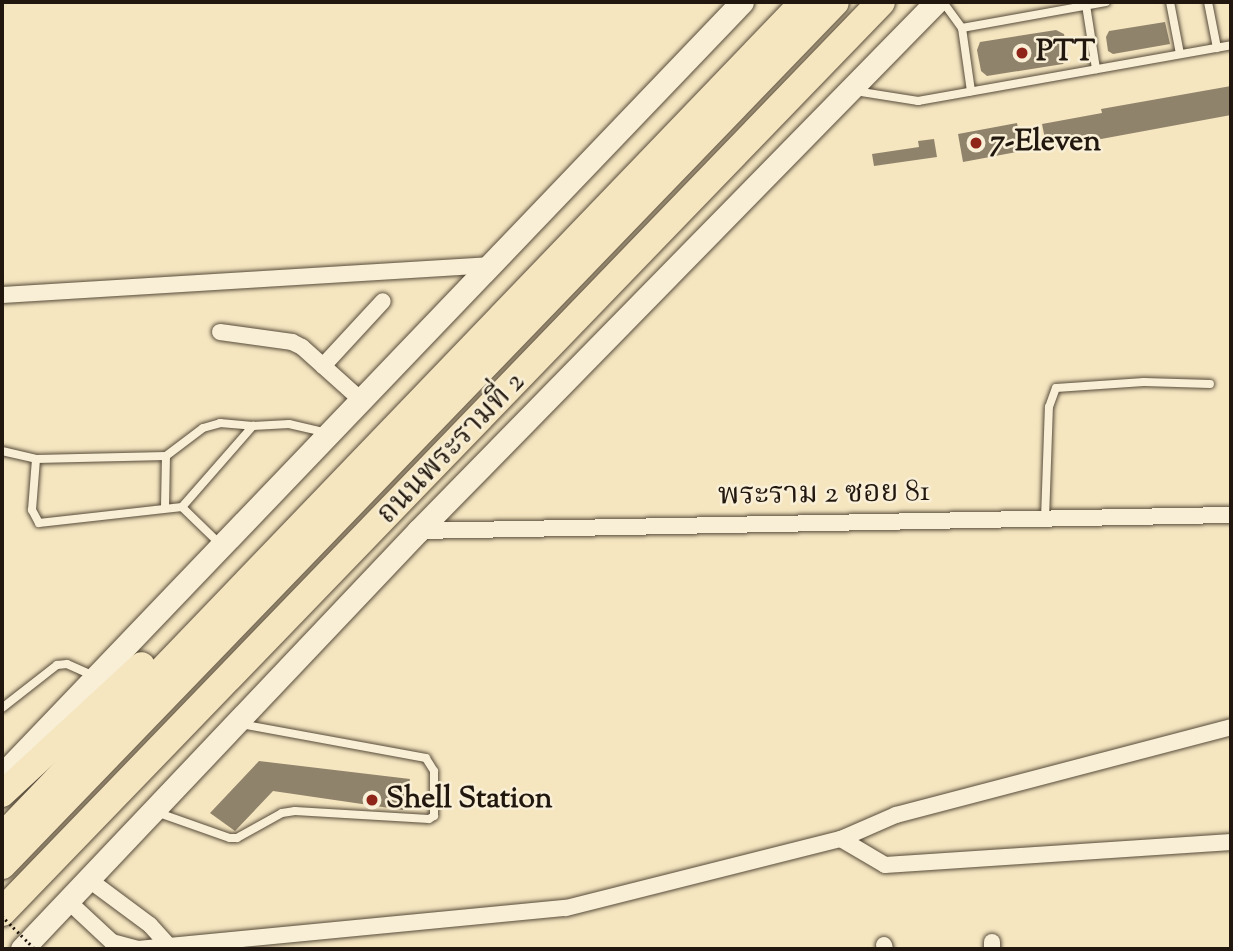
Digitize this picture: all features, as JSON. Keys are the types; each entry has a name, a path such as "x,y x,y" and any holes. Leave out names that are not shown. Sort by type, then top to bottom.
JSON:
{"highway":[{"name":"ถนนพระรามที่ 2","path":"2,836 803,2"},
{"path":"2,865 835,2"},
{"path":"2,913 881,2"},
{"path":"2,794 146,661 226,602"}],"main road":[{"path":"2,775 220,544 742,2"},
{"name":"ถนนพระรามที่ 2","path":"22,949 418,531 936,2"}],"street":[{"path":"2,295 488,265"},
{"path":"323,366 383,301"},
{"path":"220,332 292,342 360,399"},
{"name":"พระราม 2 ซอย 81","path":"418,531 1231,515"},
{"path":"68,901 112,942 138,949 167,944 566,908 841,839 896,816 1231,727"},
{"path":"841,839 885,865 1231,842"},
{"path":"88,879 150,925 167,944"}],"lane":[{"path":"943,2 962,27 971,91"},
{"path":"962,27 1106,2"},
{"path":"1170,2 1181,54"},
{"path":"1208,2 1217,48"},
{"path":"1086,5 1096,69"},
{"path":"851,90 918,101 1231,45"},
{"path":"1045,519 1048,407 1056,388 1144,382 1210,384"},
{"path":"2,451 36,459 166,456 203,428 220,423 253,426 289,424 327,433"},
{"path":"182,507 253,426"},
{"path":"165,507 166,456"},
{"path":"36,459 32,510 39,523 182,507 220,544"},
{"path":"2,708 57,665 68,664 95,676"},
{"path":"152,810 230,838 237,838 282,813 295,811 429,820 434,816 434,771 426,758 235,723"}],"path":[{"path":"2,913 36,949"}],"building":[{"path":"1165,22 1170,44 1113,54 1108,51 1106,37 1109,31"},
{"name":"PTT","path":"1056,30 1064,34 1068,57 1063,64 987,76 981,71 977,50 980,42"},
{"path":"1231,86 1231,115 1047,149 1042,124 1102,113 1101,109"},
{"path":"1017,123 1022,151 963,162 958,134"},
{"path":"934,139 937,157 874,166 872,154 919,147 918,141"},
{"name":"Shell Station","path":"259,761 410,779 403,810 273,791 235,831 210,813"}],"place":[{"name":"PTT","path":"1022,53"},
{"name":"7-Eleven","path":"976,143"},
{"name":"Shell Station","path":"372,800"}]}
